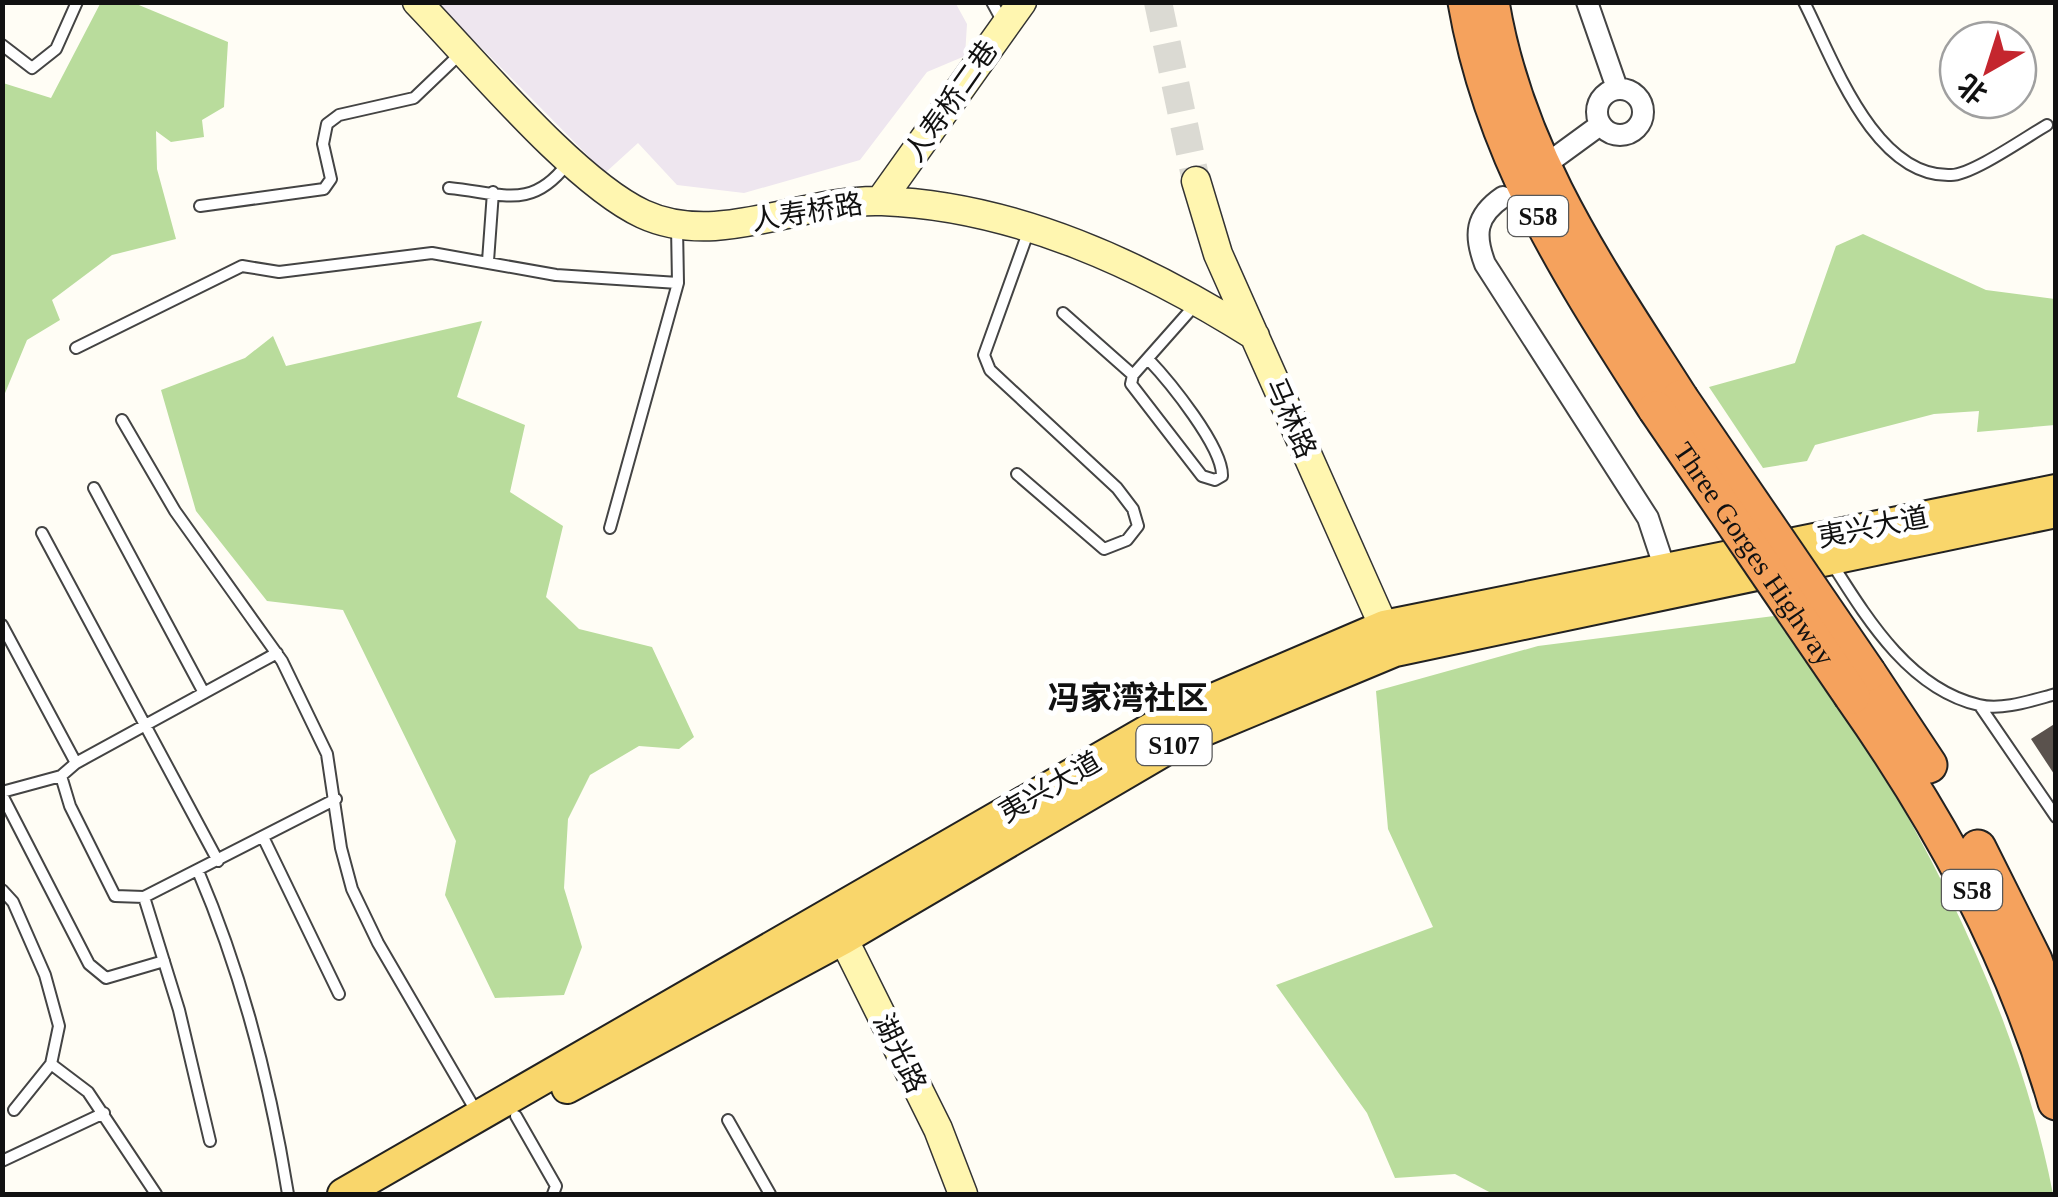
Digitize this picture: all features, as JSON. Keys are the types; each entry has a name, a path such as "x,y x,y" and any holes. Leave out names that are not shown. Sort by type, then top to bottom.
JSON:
{"highway":[{"name":"Three Gorges Highway","path":"1466,2 1499,134 1572,278 1668,404 1980,851 2034,960 2056,1026"},
{"name":"Three Gorges Highway","path":"1491,2 1500,58 1562,212 1668,404"},
{"name":"Three Gorges Highway","path":"1860,684 1966,874 2040,1048 2056,1102"}],"main road":[{"name":"夷兴大道","path":"343,1194 479,1116 1186,738 1389,639 1665,570 2056,490"},
{"name":"夷兴大道","path":"1389,639 1830,560 2056,512"},
{"name":"夷兴大道","path":"376,1194 837,926"}],"street":[{"name":"人寿桥路","path":"417,2 570,159 613,197 645,215 678,226 718,226 838,204 880,201 981,216 1092,250 1198,300 1255,336"},
{"name":"人寿桥二巷","path":"880,201 998,14 1022,2"},
{"path":"1586,2 1617,88 1638,98 1642,119 1626,134 1612,134 1600,125 1598,102 1617,88"},
{"path":"1552,160 1600,125"},
{"name":"马林路","path":"1196,181 1218,254 1389,639"},
{"path":"1502,197 1487,207 1478,222 1478,244 1485,264 1648,518 1665,570"},
{"name":"湖光路","path":"837,926 938,1130 963,1194"}],"lane":[{"path":"2,46 32,68 56,49 77,2"},
{"path":"1804,2 1871,131 1889,150 1934,173 1955,176 2047,126"},
{"path":"200,206 324,188 331,179 323,144 327,124 339,114 414,98 464,50"},
{"path":"449,188 528,196 542,192 570,159"},
{"path":"488,261 493,192"},
{"path":"610,528 678,284 678,226"},
{"path":"1017,474 1104,549 1127,540 1138,526 1133,509 1117,488 990,370 984,355 1030,229"},
{"path":"76,348 242,266 279,272 432,252 556,275 678,284"},
{"path":"1148,359 1183,402 1220,461 1222,476 1208,481 1202,476 1178,439 1132,392 1133,376 1198,300"},
{"path":"1063,313 1133,376"},
{"path":"122,420 176,511 277,652 327,754 341,848 352,889 378,944 479,1116"},
{"path":"94,488 204,692"},
{"path":"42,533 218,861"},
{"path":"1830,560 1882,638 1916,672 1980,706 2056,818"},
{"path":"2,625 76,763"},
{"path":"164,961 106,978 89,964 2,793 61,776 76,763 277,652"},
{"path":"1980,706 2008,705 2056,694"},
{"path":"61,776 70,806 115,896 144,897 336,799"},
{"path":"262,837 340,994"},
{"path":"198,872 227,938 254,1023 288,1194"},
{"path":"2,890 13,902 45,975 59,1026 51,1064 14,1110"},
{"path":"144,897 210,1141"},
{"path":"51,1064 88,1092 156,1194"},
{"path":"2,1161 104,1113"},
{"path":"516,1116 556,1186 554,1194"},
{"path":"728,1120 770,1194"}],"shaded area":[{"path":"955,2 967,24 965,56 927,72 860,160 744,193 677,185 638,143 605,173 437,3"}],"green space":[{"path":"101,2 134,3 228,42 224,107 202,120 204,137 171,142 156,131 157,169 176,239 112,255 52,300 60,320 27,340 3,398 3,83 51,98"},
{"path":"1863,234 1986,290 2055,299 2055,425 1977,432 1979,411 1934,414 1815,445 1807,461 1763,468 1709,387 1795,363 1836,246"},
{"path":"482,321 457,397 525,425 510,492 563,526 546,597 579,629 652,647 694,737 679,749 639,746 590,775 568,819 564,888 582,947 564,995 495,998 445,895 456,841 343,610 267,601 196,511 161,390 245,358 273,336 286,366"},
{"path":"1774,616 1882,772 1937,872 1986,976 2006,1030 2025,1084 2053,1194 1493,1194 1455,1174 1395,1178 1367,1113 1276,985 1433,927 1388,829 1376,691 1538,646"}],"building":[{"path":"2056,723 2056,777 2031,739"}],"tunnel":[{"path":"1158,2 1196,181"}],"district":[{"name":"冯家湾社区","path":"1128,698"}]}
